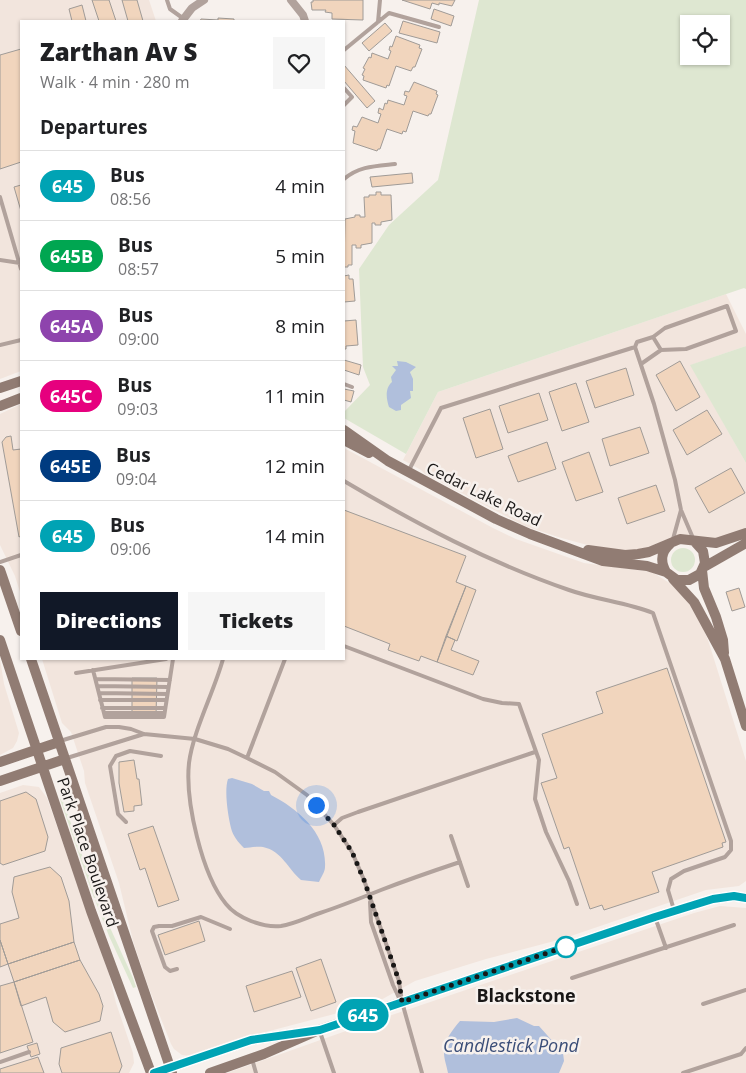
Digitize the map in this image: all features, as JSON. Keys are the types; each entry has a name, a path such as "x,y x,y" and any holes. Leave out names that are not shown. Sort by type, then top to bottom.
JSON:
{"street":[{"path":"183,20 192,8 204,0"},
{"path":"291,0 304,20"},
{"path":"0,388 20,381"},
{"path":"0,406 20,398"},
{"name":"Cedar Lake Road","path":"345,431 388,461"},
{"name":"Cedar Lake Road","path":"345,440 509,525 603,561 640,565 681,581 697,577 703,568 746,543"},
{"name":"Cedar Lake Road","path":"570,548 625,555 649,552 683,538 694,542 716,543 746,533"},
{"path":"673,542 668,545 662,555 663,567 694,602 725,659 746,726"},
{"path":"694,542 703,551 705,559 703,568 704,588 723,640 725,659"},
{"path":"0,570 20,628"},
{"name":"Park Place Boulevard","path":"0,640 92,911 152,1073"},
{"name":"Park Place Boulevard","path":"31,660 171,1070"},
{"path":"0,762 59,742"},
{"path":"0,782 65,759"},
{"path":"210,1073 252,1059 320,1030 674,910 713,899 734,896 746,898"},
{"path":"152,1073 171,1070 251,1040 320,1030"}],"lane":[{"path":"167,0 170,9 183,20"},
{"path":"378,22 380,0"},
{"path":"345,49 389,13 439,27"},
{"path":"345,89 352,98 345,104"},
{"path":"345,178 352,172 367,167 395,164"},
{"path":"0,197 20,263 0,260"},
{"path":"640,364 661,350 686,349 736,331 727,306 665,328 653,336 636,342 634,347 654,404 675,480 681,510 694,542"},
{"path":"653,336 661,350"},
{"path":"0,345 20,340"},
{"path":"408,472 441,408 634,347"},
{"path":"345,384 352,387"},
{"path":"345,482 394,510 468,548 530,576 570,591 610,602 637,606 653,613 731,841 731,850 725,857 684,871 671,879 668,890 674,910"},
{"path":"673,542 681,510"},
{"path":"0,562 20,555"},
{"path":"345,646 483,699 519,704 539,760 535,799 546,832 569,881 577,904"},
{"path":"76,673 159,660"},
{"path":"93,670 104,717 164,717 173,660"},
{"path":"223,660 218,679 195,739 189,762 188,784 190,808 203,858 217,891 226,906 239,915 260,924 280,926 358,900 460,862"},
{"path":"247,758 286,660"},
{"path":"96,679 170,680"},
{"path":"97,686 168,687"},
{"path":"99,693 168,694"},
{"path":"100,700 166,700"},
{"path":"102,708 165,710"},
{"path":"59,742 106,727 125,728 144,734 195,739 228,749 247,758 275,772 307,795 334,825 352,852 370,895 399,981 402,1002 422,1073"},
{"path":"65,759 144,734"},
{"path":"126,822 118,814 110,766 116,756 130,751 160,756"},
{"path":"334,825 342,818 358,812 535,752"},
{"path":"451,836 468,886"},
{"path":"370,895 371,922 393,986 402,1002"},
{"path":"177,969 170,971 164,967 152,931 154,927 172,926 201,917 230,929"},
{"path":"655,917 666,948"},
{"path":"572,978 734,926"},
{"path":"702,1004 746,990"},
{"path":"320,1030 334,1073"},
{"path":"683,1073 741,1054 746,1048"},
{"path":"0,1062 29,1052"},
{"path":"252,1059 256,1073"}],"shaded area":[{"path":"0,0 149,0 156,20 20,20 20,371 0,379"},
{"path":"726,294 746,334 746,346 691,365 746,463 746,529 720,539 678,535 646,548 629,551 602,549 525,526 425,474 403,460 438,392"},
{"path":"20,404 20,592 15,576 0,545 0,414"},
{"path":"345,449 516,539 584,563 652,572 671,584 688,602 708,640 746,761 746,881 739,886 706,890 562,939 486,959 415,981 379,1001 361,1007 258,1034 191,1056 182,1055 171,1044 148,986 133,941 119,883 85,783 84,771 71,732 62,723 42,660 345,660"},
{"path":"0,659 4,684 19,733 13,748 0,755"},
{"path":"23,785 39,787 47,798 109,974 116,1003 133,1053 134,1063 129,1073 0,1073 0,793"},
{"path":"720,906 746,908 746,1073 227,1073 377,1020 694,913"}],"green space":[{"path":"479,0 746,0 746,289 744,288 438,392 406,454 345,419 345,411 370,385 363,367 359,269 389,225 438,180","holes":["398,367 410,372 412,385 401,405 392,382"]},
{"path":"746,346 746,463 690,365"},
{"path":"683,548 691,552 695,560 691,568 683,572 675,568 671,560 675,552"},
{"path":"62,798 97,897 94,898 60,799"},
{"path":"97,899 136,987 133,988 109,936 95,900"}],"water":[{"path":"397,361 406,362 416,367 410,372 413,379 413,391 410,391 411,398 401,405 401,410 396,411 389,407 387,393 388,387 392,382 391,377 396,370 392,366 398,366"},
{"path":"232,778 252,784 264,791 269,791 271,795 291,807 309,824 321,843 324,855 325,869 319,882 301,880 280,856 270,849 263,847 244,848 234,836 230,823 226,796 228,779"},
{"name":"Candlestick Pond","path":"517,1018 534,1026 539,1026 563,1053 564,1061 559,1073 448,1073 444,1055 445,1044 460,1021 494,1022"}],"building":[{"path":"92,0 109,0 116,20 99,20"},
{"path":"122,0 137,0 143,20 128,20"},
{"path":"313,0 363,0 363,20 332,19 332,13 325,12 326,10 312,10 311,2"},
{"path":"402,0 455,0 452,6 432,3 430,9"},
{"path":"82,5 86,20 72,20 69,9"},
{"path":"434,9 454,16 451,26 431,19"},
{"path":"218,18 234,19 234,20 218,20"},
{"path":"403,21 440,32 437,43 399,33"},
{"path":"385,23 392,31 369,51 362,43"},
{"path":"396,36 420,45 419,48 422,49 415,67 411,71 396,66 389,86 387,85 386,88 363,80 364,76 362,75 365,69 363,68 369,57 371,58 372,53 388,59 391,51 389,50 390,46 392,47"},
{"path":"20,49 20,162 0,169 0,55"},
{"path":"345,66 375,101 367,108 345,82"},
{"path":"414,82 437,91 436,94 438,95 431,114 428,116 413,111 406,132 403,131 402,134 387,129 380,149 377,151 353,143 355,131 352,130 353,126 357,127 362,117 378,123 381,114 378,113 379,108 383,110 388,100 404,105 407,96 404,95 405,91 409,92"},
{"path":"412,173 413,183 372,187 370,177"},
{"path":"20,185 20,208 14,187"},
{"path":"376,192 381,192 381,195 391,195 392,220 381,222 381,225 372,223 372,243 361,245 361,248 356,248 356,245 352,245 352,265 345,267 345,219 355,217 355,215 365,217 364,197 376,195"},
{"path":"349,275 349,279 353,279 355,301 345,302 345,276"},
{"path":"356,320 358,345 346,346 346,349 345,349 345,321"},
{"path":"345,360 361,365 359,375 345,370"},
{"path":"680,361 700,397 676,411 656,375"},
{"path":"626,368 634,395 595,408 586,381"},
{"path":"576,383 589,422 562,431 549,392"},
{"path":"345,389 354,391 351,402 345,400"},
{"path":"539,393 548,420 508,433 499,406"},
{"path":"490,409 503,449 476,458 463,418"},
{"path":"707,410 722,434 687,455 673,430"},
{"path":"640,427 649,453 610,466 602,439"},
{"path":"11,436 13,450 20,449 19,537 2,442 6,437"},
{"path":"547,442 556,469 518,482 508,456"},
{"path":"589,452 603,492 576,501 562,462"},
{"path":"731,468 745,493 709,513 695,488"},
{"path":"656,485 665,511 627,524 618,498"},
{"path":"345,510 466,556 456,582 466,586 437,662 421,656 419,661 388,650 390,644 345,626"},
{"path":"466,586 476,590 457,641 446,636"},
{"path":"739,588 745,607 732,611 726,592"},
{"path":"446,636 455,640 451,650 479,661 473,675 437,662"},
{"path":"667,668 726,842 722,843 723,847 652,872 659,892 604,910 602,905 590,909 569,847 564,849 541,783 557,778 542,734 603,713 596,692"},
{"path":"132,678 157,678 156,715 132,715"},
{"path":"134,760 137,779 139,779 142,805 134,806 134,811 124,812 119,783 119,762"},
{"path":"26,792 36,799 48,837 45,851 3,865 0,863 0,801"},
{"path":"153,826 179,900 158,907 145,868 140,870 128,834"},
{"path":"50,867 61,877 69,901 74,942 8,964 0,940 0,924 19,918 12,892 14,877"},
{"path":"199,921 205,941 165,955 158,935"},
{"path":"0,940 8,964 0,967"},
{"path":"74,942 80,960 14,982 8,964"},
{"path":"321,959 336,1002 311,1011 296,968"},
{"path":"80,960 99,994 103,1006 100,1021 65,1032 53,1022 46,997 21,1006 14,982"},
{"path":"292,971 301,997 254,1012 246,986"},
{"path":"14,982 33,1042 0,1053 0,986"},
{"path":"111,1032 122,1066 119,1073 62,1073 59,1064 61,1048"},
{"path":"37,1043 40,1054 31,1057 27,1046"},
{"path":"38,1057 44,1073 0,1073 0,1069"}],"bus line":[{"name":"645","path":"154,1073 251,1040 320,1030 713,899 734,896 746,898"}],"district":[{"name":"Blackstone","path":"526,996"}],"route":[{"path":"316,805 334,825 352,852 364,880 399,981 402,1002 568,946 566,947"}]}
